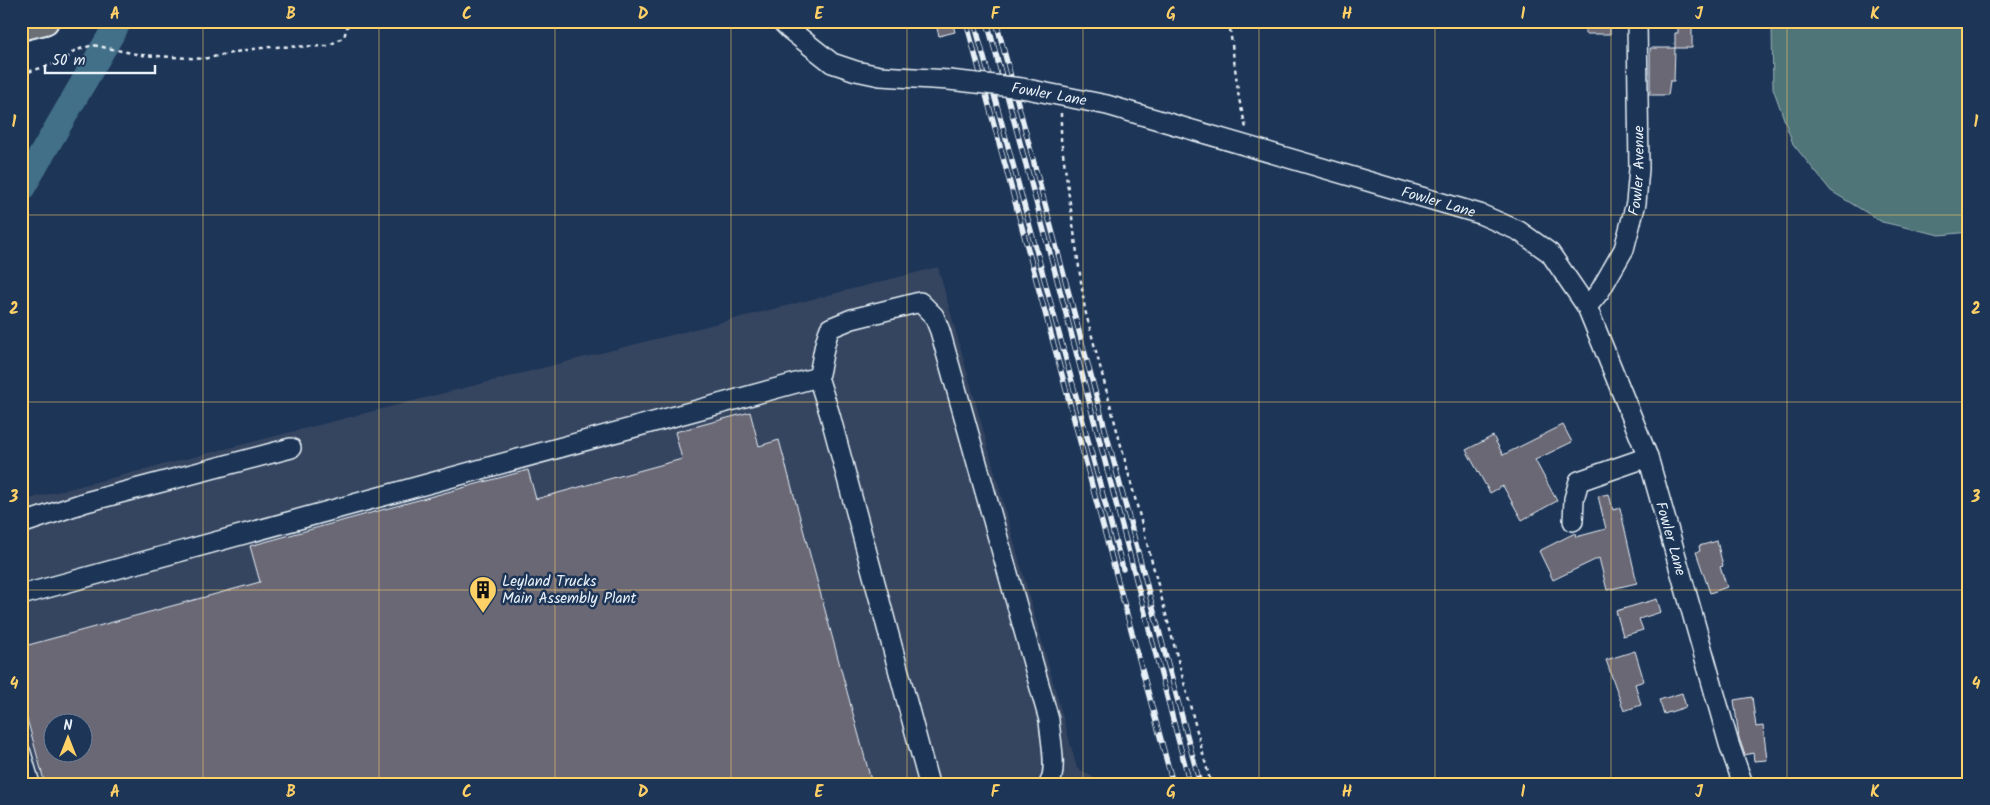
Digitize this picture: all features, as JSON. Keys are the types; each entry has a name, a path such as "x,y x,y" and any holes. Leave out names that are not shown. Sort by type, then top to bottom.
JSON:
{"highway":[{"path":"21,27 45,21"}],"street":[{"name":"Fowler Lane","path":"781,21 788,29 832,63 856,71 880,76 949,80 1022,88 1060,94 1107,105 1480,214 1519,230 1550,253 1587,307 1648,456 1729,744 1743,784"},
{"name":"Fowler Avenue","path":"1587,307 1600,291 1624,249 1636,204 1639,169 1637,21"},
{"path":"928,784 830,415 818,377 824,358 824,342 830,328 852,318 920,302 934,316 942,340 1049,720 1053,766 1049,784"},
{"path":"21,596 818,377"},
{"path":"21,524 86,502 291,448"},
{"path":"1573,521 1574,500 1579,481 1648,456"},
{"path":"21,753 30,784"}],"path":[{"path":"21,74 64,61 74,51 93,45 137,54 203,59 270,47 328,46 344,37 349,21"},
{"path":"1229,21 1239,99 1251,147"},
{"path":"1060,94 1061,139 1085,310 1211,784"}],"shaded area":[{"path":"938,267 1077,768 1105,784 21,784 21,501"}],"green space":[{"path":"1774,21 1969,21 1969,232 1940,235 1882,222 1831,191 1793,144 1773,88 1772,28"}],"building":[{"path":"935,21 952,21 955,32 939,36"},
{"path":"1585,21 1610,21 1610,34 1585,34"},
{"path":"1678,27 1692,27 1692,48 1675,48 1675,33 1678,33"},
{"path":"1650,48 1675,48 1674,81 1670,81 1668,95 1650,95"},
{"name":"Leyland Trucks Main Assembly Plant","path":"750,412 759,446 779,440 872,784 45,784 21,697 21,647 260,582 250,546 528,470 536,499 682,459 675,432"},
{"path":"1563,425 1572,442 1535,460 1557,501 1522,520 1503,486 1490,493 1466,450 1493,436 1503,455"},
{"path":"1609,494 1613,510 1620,508 1637,583 1607,590 1599,558 1553,580 1539,551 1575,533 1576,537 1606,529 1598,496"},
{"path":"1717,541 1723,566 1720,567 1727,587 1710,593 1696,552 1700,551 1699,546"},
{"path":"1657,599 1661,612 1639,619 1643,630 1623,636 1616,611"},
{"path":"1635,651 1644,681 1635,684 1641,705 1624,711 1606,660"},
{"path":"1682,693 1686,707 1664,714 1659,700"},
{"path":"1752,697 1756,727 1763,726 1767,760 1754,761 1753,753 1745,755 1739,738 1734,700"}],"waterway":[{"path":"21,190 119,21"}],"railway":[{"path":"966,21 1173,784"},
{"path":"974,21 1123,569"},
{"path":"987,21 1190,784"},
{"path":"996,21 1200,784"}],"place":[{"name":"Leyland Trucks Main Assembly Plant","path":"483,614"}]}
